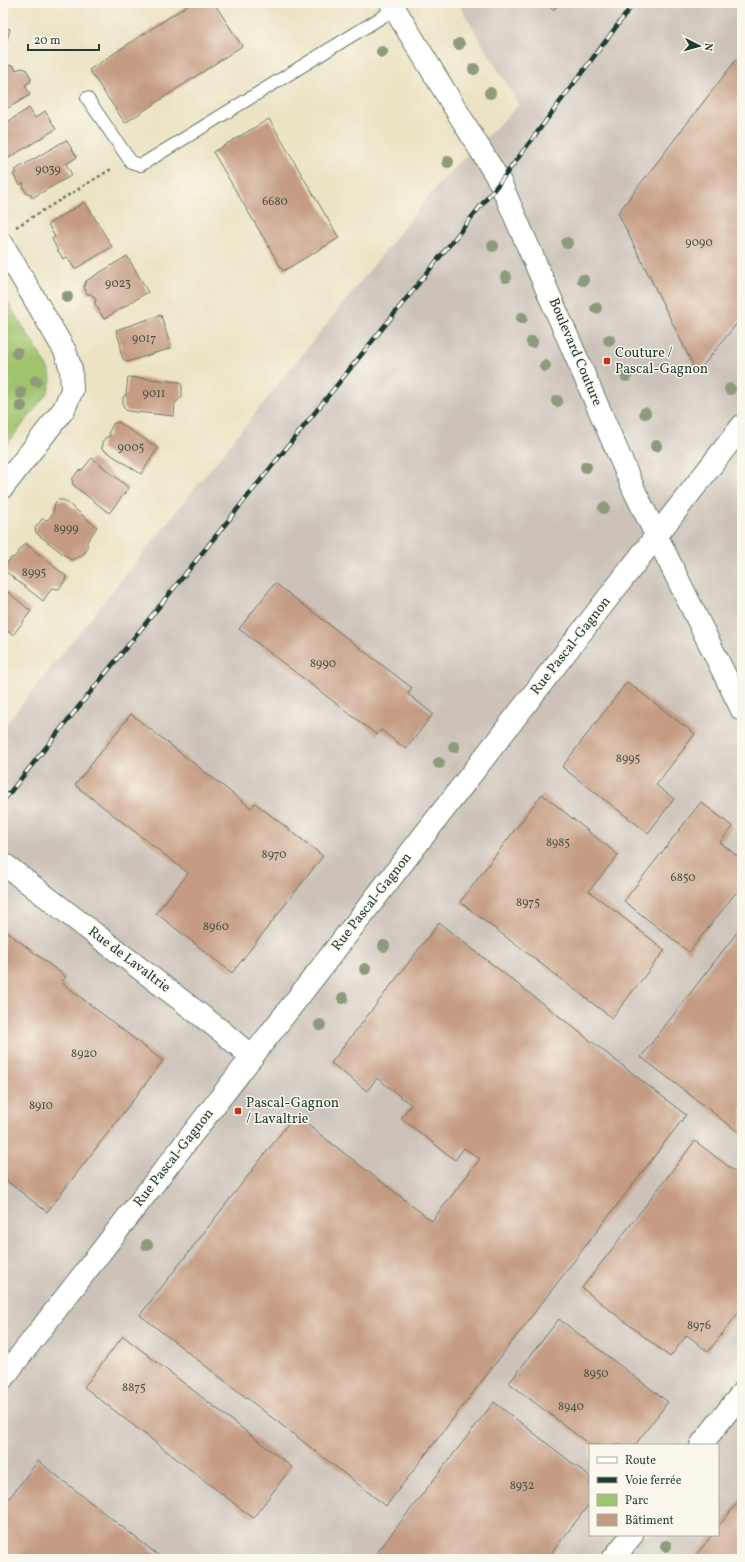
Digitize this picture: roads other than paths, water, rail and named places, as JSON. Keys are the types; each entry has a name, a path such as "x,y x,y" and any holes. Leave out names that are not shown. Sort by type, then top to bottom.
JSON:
{"street":[{"name":"Boulevard Couture","path":"393,6 500,182 635,492 742,710"},
{"path":"3,486 64,409 72,390 71,369 65,351 6,238"},
{"name":"Rue Pascal-Gagnon","path":"3,1378 742,426"},
{"name":"Rue de Lavaltrie","path":"5,866 214,1025 252,1057"},
{"path":"702,1444 742,1393"},
{"path":"613,1559 631,1536"}],"lane":[{"path":"87,98 131,162 141,165 393,6"}],"railway":[{"path":"3,801 500,182 634,3"}],"place":[{"name":"Couture / Pascal-Gagnon","path":"607,361"},
{"name":"Pascal-Gagnon / Lavaltrie","path":"238,1111"}]}
